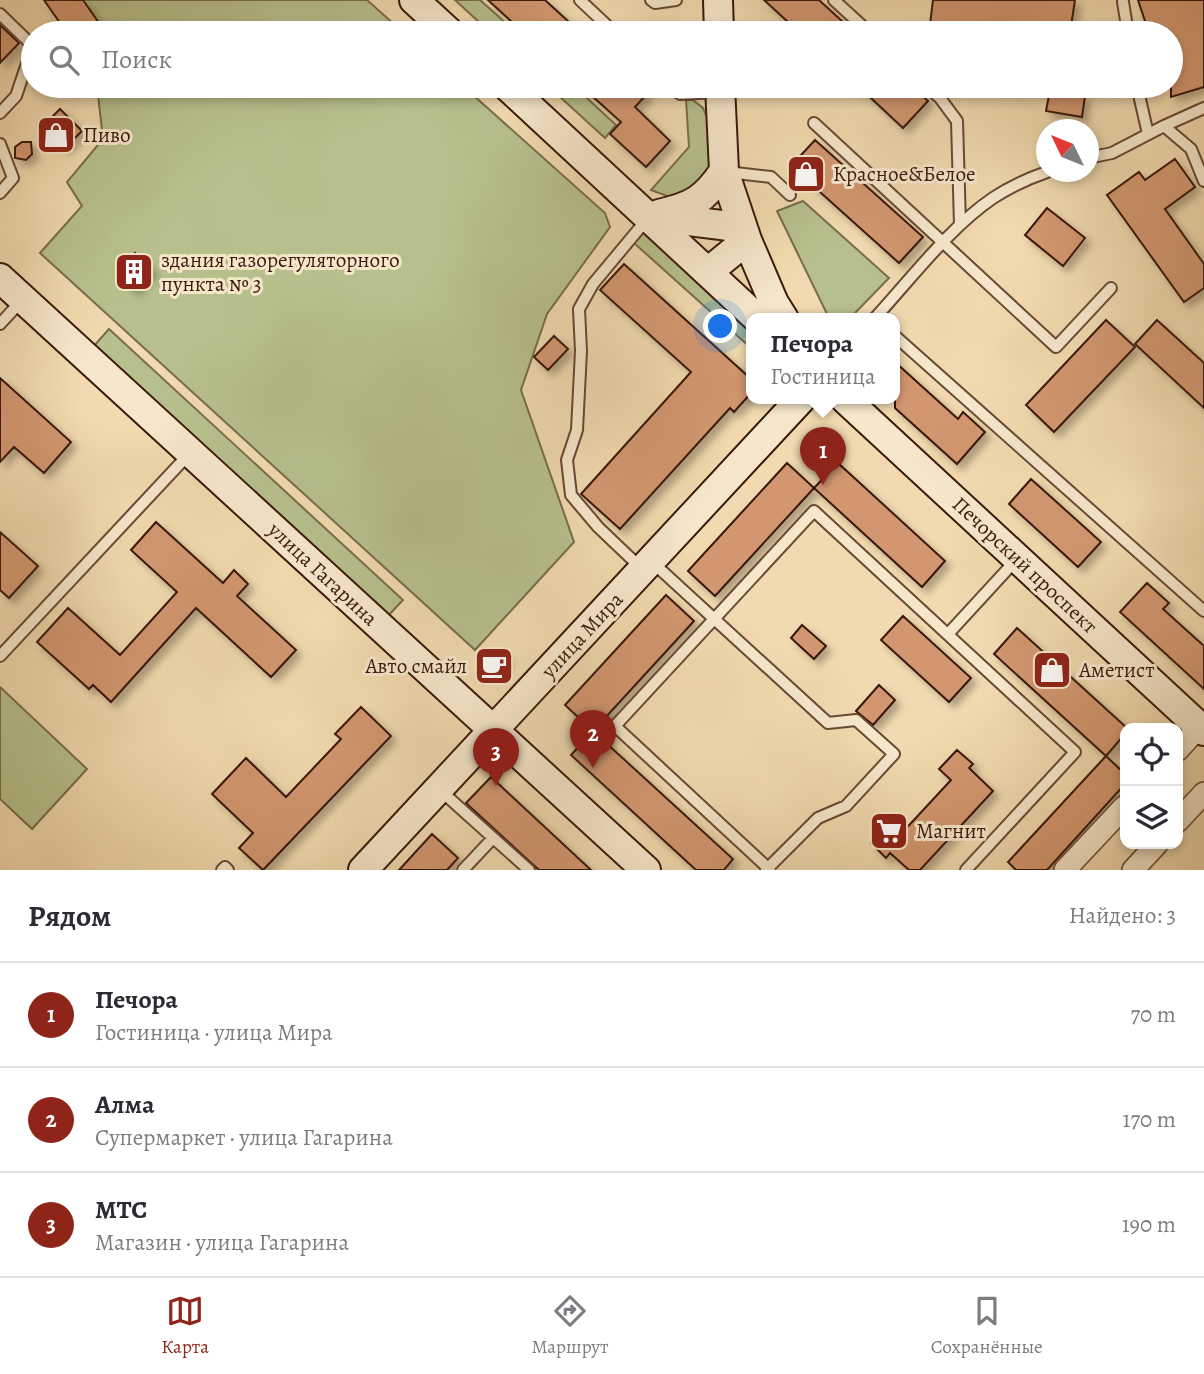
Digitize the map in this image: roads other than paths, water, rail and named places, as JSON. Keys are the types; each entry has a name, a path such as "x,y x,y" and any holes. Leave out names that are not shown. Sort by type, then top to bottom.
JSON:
{"main road":[{"path":"414,0 437,21"},
{"path":"718,0 719,21"},
{"path":"520,98 649,216 727,248 780,313"},
{"path":"721,98 727,248 738,300 752,313"},
{"path":"649,216 684,208 712,188 724,171"},
{"path":"649,216 727,248"},
{"name":"улица Гагарина","path":"0,278 493,730 636,867"},
{"name":"улица Мира","path":"363,870 795,404"},
{"name":"Печорский проспект","path":"850,404 1202,729"}],"street":[{"path":"1183,746 1202,729"},
{"path":"1183,816 1204,793"},
{"path":"1065,870 1120,811"},
{"path":"1133,870 1152,849"}],"lane":[{"path":"580,0 602,21"},
{"path":"651,0 655,4 676,0"},
{"path":"834,0 857,21"},
{"path":"1124,2 1126,21"},
{"path":"0,14 21,34"},
{"path":"0,113 16,96 21,81"},
{"path":"939,98 957,121 960,225"},
{"path":"1140,98 1148,134"},
{"path":"1099,156 1112,153 1204,108"},
{"path":"814,123 1056,347 1111,288"},
{"path":"1164,126 1191,149 1204,181"},
{"path":"0,146 13,178 0,192"},
{"path":"724,171 771,177 790,195"},
{"path":"880,313 960,225 993,198 1036,175"},
{"path":"649,216 593,284 579,309 581,351 577,430 567,460 571,495 598,527 714,619 828,723 856,720 894,754 846,806 818,818 768,869 615,726 714,619 814,511 1075,752 966,870"},
{"path":"0,324 23,299"},
{"path":"900,340 1204,611"},
{"path":"0,656 191,452"},
{"path":"948,634 1018,558"},
{"path":"439,788 529,870"},
{"path":"463,870 493,838"},
{"path":"222,870 225,867 228,870"}],"place":[{"name":"Пиво","path":"56,135"},
{"name":"Красное&Белое","path":"806,174"},
{"name":"здания газорегуляторного пункта № 3","path":"134,272"},
{"name":"Печора","path":"823,485"},
{"name":"Авто смайл","path":"494,666"},
{"name":"Аметист","path":"1052,670"},
{"name":"Алма","path":"593,768"},
{"name":"МТС","path":"496,786"},
{"name":"Магнит","path":"889,831"}]}
